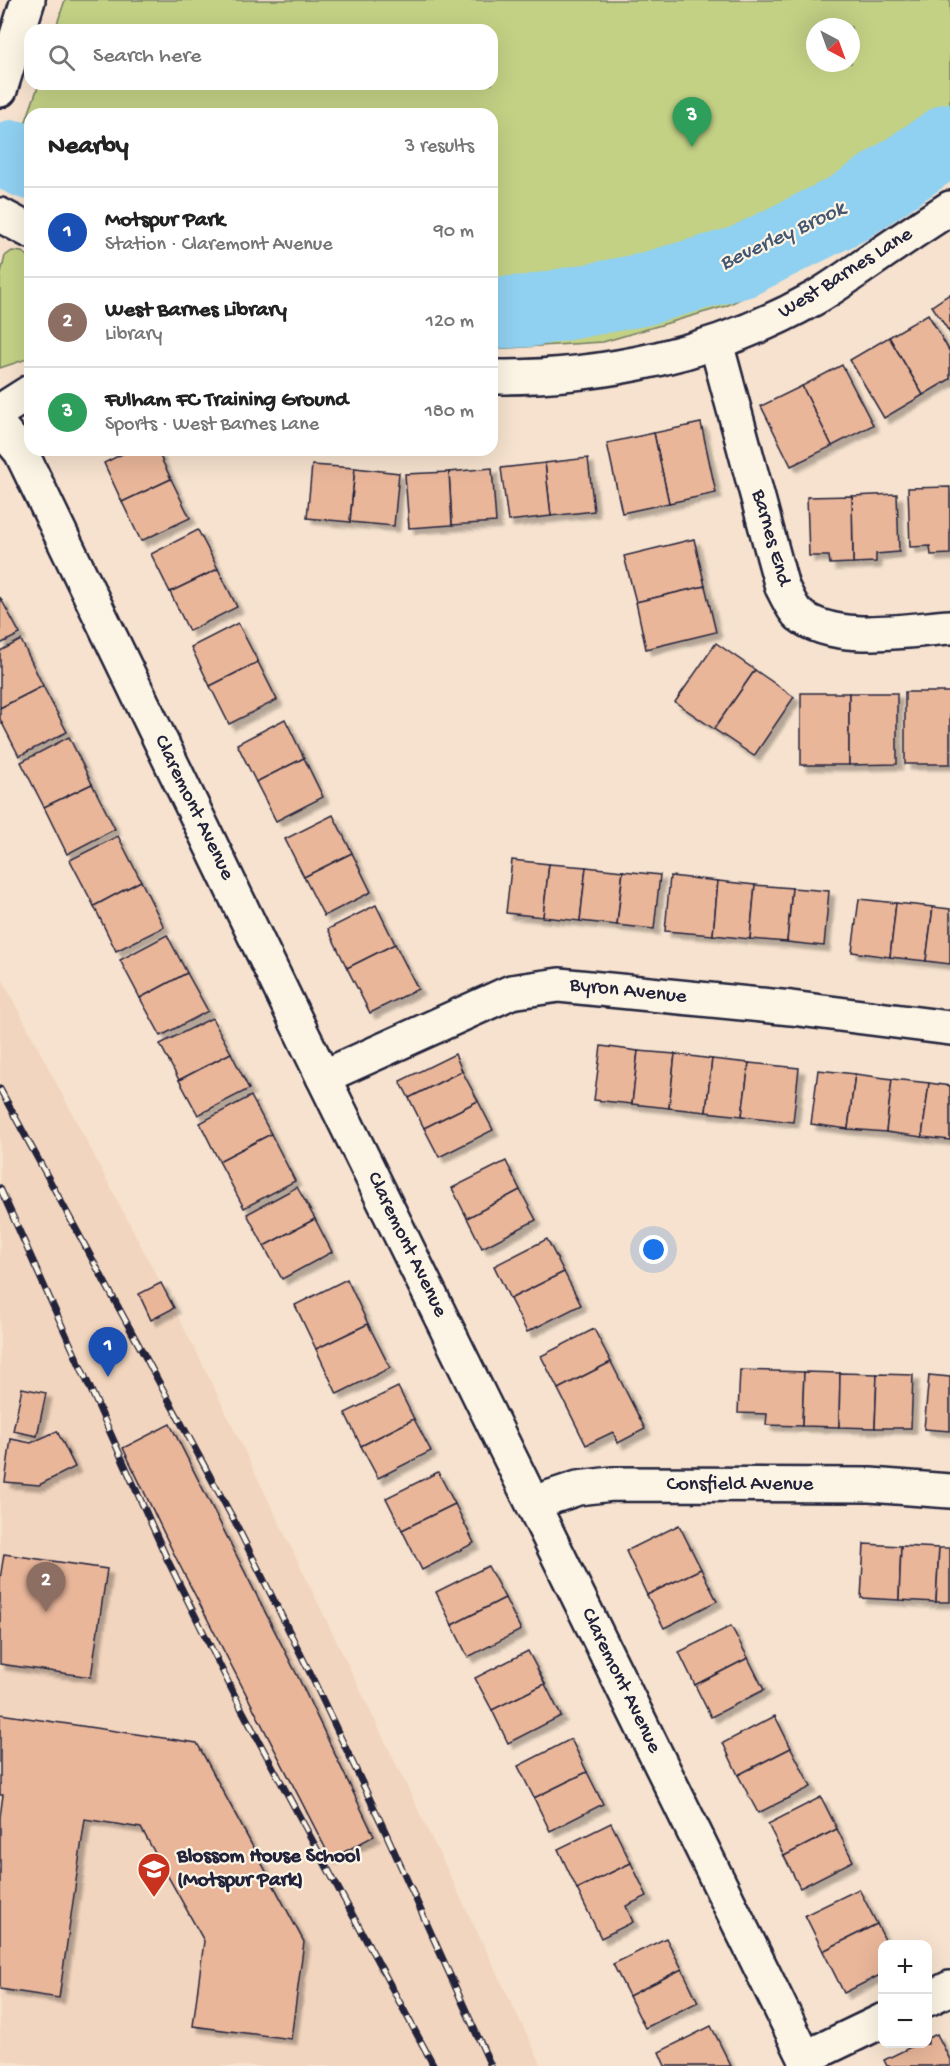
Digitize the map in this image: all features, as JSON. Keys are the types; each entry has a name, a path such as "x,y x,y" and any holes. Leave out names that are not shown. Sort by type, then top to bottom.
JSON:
{"street":[{"path":"0,90 28,0"},
{"name":"West Barnes Lane","path":"498,377 540,378 637,364 716,343 767,323 814,299 950,208"},
{"path":"0,215 24,228"},
{"name":"Barnes End","path":"716,343 782,587 797,614 818,626 850,633 950,627"},
{"path":"0,411 24,396"},
{"name":"Claremont Avenue","path":"0,427 21,452 323,1077 807,2062"},
{"name":"Byron Avenue","path":"323,1077 511,992 559,985 791,1008 950,1028"},
{"name":"Consfield Avenue","path":"533,1503 578,1488 612,1485 870,1485 950,1491"},
{"path":"932,1997 950,1988"},
{"path":"807,2062 878,2023"}],"shaded area":[{"path":"0,975 199,1357 542,2066 44,2066 0,2060"}],"green space":[{"path":"65,0 950,0 950,179 834,253 726,306 603,342 498,349 498,108 31,108 37,90 498,90 498,24 57,24"},
{"path":"24,127 24,191 9,183 6,178"},
{"path":"12,251 24,253 24,360 0,368 0,277 5,256"}],"building":[{"path":"950,294 950,333 932,306"},
{"path":"928,314 950,352 950,379 923,395 889,337"},
{"path":"889,337 923,395 884,418 850,360"},
{"path":"842,365 873,425 832,446 802,386"},
{"path":"802,386 832,446 791,466 761,406"},
{"path":"701,423 716,493 669,503 654,433"},
{"path":"654,433 669,503 622,513 607,443"},
{"path":"118,456 160,456 171,479 122,502 104,463"},
{"path":"588,458 594,511 551,516 545,463"},
{"path":"545,463 551,516 508,521 501,468"},
{"path":"312,465 355,468 350,522 307,518"},
{"path":"355,468 399,473 394,526 350,522"},
{"path":"492,468 496,522 452,525 449,472"},
{"path":"449,472 452,525 409,528 405,474"},
{"path":"171,479 190,518 141,541 122,502"},
{"path":"950,487 950,554 931,555 930,546 910,547 908,488"},
{"path":"897,494 899,552 876,554 876,562 853,563 852,496"},
{"path":"852,496 853,563 830,564 829,556 809,556 807,497"},
{"path":"198,530 218,569 170,592 151,554"},
{"path":"694,539 705,586 636,602 624,556"},
{"path":"218,569 237,607 189,631 170,592"},
{"path":"705,586 716,632 646,649 636,602"},
{"path":"0,597 20,634 0,644"},
{"path":"238,623 258,662 210,686 191,647"},
{"path":"21,640 43,686 0,708 0,651"},
{"path":"716,643 755,670 714,729 675,702"},
{"path":"258,662 277,700 229,724 210,686"},
{"path":"755,670 794,697 754,756 714,729"},
{"path":"43,686 67,732 19,756 0,719 0,708"},
{"path":"905,692 950,692 950,764 905,764"},
{"path":"801,693 849,693 849,765 801,765"},
{"path":"849,693 897,693 897,764 849,765"},
{"path":"285,719 304,758 256,782 237,744"},
{"path":"69,737 92,784 44,807 21,762"},
{"path":"304,758 323,797 276,821 256,782"},
{"path":"92,784 115,829 67,854 44,807"},
{"path":"333,815 352,853 304,877 285,839"},
{"path":"118,836 141,881 94,906 70,860"},
{"path":"352,853 371,892 324,916 304,877"},
{"path":"512,860 549,864 543,917 506,913"},
{"path":"549,864 586,867 580,921 543,917"},
{"path":"586,867 623,871 617,925 580,921"},
{"path":"623,871 660,875 654,929 617,925"},
{"path":"670,876 718,881 713,935 665,931"},
{"path":"141,881 164,927 116,951 94,906"},
{"path":"718,881 755,885 750,939 713,935"},
{"path":"755,885 792,888 787,942 750,939"},
{"path":"792,888 829,891 824,946 787,942"},
{"path":"859,899 896,903 890,957 852,952"},
{"path":"896,903 933,907 926,961 890,957"},
{"path":"376,905 395,944 347,968 328,929"},
{"path":"933,907 950,909 950,964 926,961"},
{"path":"167,935 187,973 140,998 120,960"},
{"path":"395,944 418,989 370,1013 347,968"},
{"path":"187,973 208,1011 161,1036 140,998"},
{"path":"212,1018 231,1053 179,1080 160,1044"},
{"path":"601,1046 638,1051 632,1104 594,1100"},
{"path":"638,1051 675,1054 669,1108 632,1104"},
{"path":"231,1053 249,1089 198,1115 179,1080"},
{"path":"455,1054 462,1071 409,1098 400,1081"},
{"path":"675,1054 712,1059 706,1112 669,1108"},
{"path":"712,1059 749,1063 742,1116 706,1112"},
{"path":"749,1063 799,1068 793,1122 742,1116"},
{"path":"818,1070 855,1074 848,1129 811,1124"},
{"path":"462,1071 478,1101 424,1128 409,1098"},
{"path":"855,1074 892,1079 886,1132 848,1129"},
{"path":"892,1079 929,1083 922,1137 886,1132"},
{"path":"929,1083 950,1086 950,1140 922,1137"},
{"path":"251,1096 271,1134 219,1161 200,1123"},
{"path":"478,1101 493,1130 439,1157 424,1128"},
{"path":"271,1134 295,1181 244,1208 219,1161"},
{"path":"506,1161 520,1190 467,1218 452,1188"},
{"path":"297,1187 315,1219 264,1246 247,1214"},
{"path":"520,1190 536,1220 482,1248 467,1218"},
{"path":"315,1219 332,1252 282,1279 264,1246"},
{"path":"547,1239 564,1272 510,1299 494,1266"},
{"path":"564,1272 581,1305 527,1332 510,1299"},
{"path":"347,1279 368,1324 316,1349 295,1305"},
{"path":"161,1283 174,1308 151,1320 139,1294"},
{"path":"368,1324 390,1368 337,1394 316,1349"},
{"path":"594,1329 611,1362 558,1389 541,1356"},
{"path":"611,1362 645,1429 618,1443 613,1432 586,1445 558,1389"},
{"path":"740,1370 804,1372 802,1426 766,1425 767,1414 738,1413"},
{"path":"804,1372 840,1373 839,1427 802,1426"},
{"path":"840,1373 877,1374 875,1428 839,1427"},
{"path":"877,1374 913,1375 911,1428 875,1428"},
{"path":"929,1375 950,1377 950,1431 924,1429"},
{"path":"398,1387 414,1419 361,1446 345,1413"},
{"path":"22,1388 46,1393 37,1436 13,1431"},
{"path":"414,1419 431,1451 378,1478 361,1446"},
{"path":"170,1424 298,1677 374,1836 331,1859 176,1558 123,1448"},
{"path":"57,1431 75,1467 39,1485 5,1482 11,1439 31,1443"},
{"path":"438,1472 455,1504 402,1530 386,1498"},
{"path":"455,1504 474,1543 422,1570 402,1530"},
{"path":"679,1525 701,1569 647,1595 626,1551"},
{"path":"864,1544 901,1546 899,1600 861,1598"},
{"path":"901,1546 939,1548 936,1602 899,1600"},
{"path":"939,1548 950,1548 950,1602 936,1602"},
{"path":"4,1554 107,1569 91,1677 0,1664 0,1579"},
{"path":"488,1566 505,1598 452,1625 436,1592"},
{"path":"701,1569 717,1601 664,1628 647,1595"},
{"path":"505,1598 521,1630 468,1657 452,1625"},
{"path":"731,1626 748,1658 695,1685 679,1652"},
{"path":"528,1651 545,1684 492,1710 475,1678"},
{"path":"748,1658 764,1690 711,1717 695,1685"},
{"path":"545,1684 561,1716 508,1743 492,1710"},
{"path":"0,1714 197,1743 304,1942 291,2039 193,2026 204,1941 141,1828 85,1819 59,1998 0,1989 0,1817 3,1795 0,1795"},
{"path":"775,1716 791,1748 738,1775 723,1743"},
{"path":"571,1739 587,1772 534,1798 518,1766"},
{"path":"791,1748 811,1787 758,1813 738,1775"},
{"path":"587,1772 603,1804 550,1831 534,1798"},
{"path":"821,1797 837,1829 784,1856 768,1824"},
{"path":"611,1823 631,1863 577,1889 558,1849"},
{"path":"837,1829 853,1861 800,1888 784,1856"},
{"path":"631,1863 647,1896 626,1906 633,1922 601,1938 577,1889"},
{"path":"859,1889 877,1924 823,1951 805,1915"},
{"path":"877,1924 885,1940 878,1940 878,1976 844,1993 823,1951"},
{"path":"666,1938 682,1969 629,1996 613,1964"},
{"path":"682,1969 698,2002 645,2028 629,1996"},
{"path":"711,2026 731,2066 665,2066 659,2052"},
{"path":"937,2034 950,2060 950,2066 887,2066 884,2060 909,2048 932,2048 932,2036"}],"waterway":[{"name":"Beverley Brook","path":"498,313 529,311 641,290 741,262 849,208 950,139"},
{"name":"Beverley Brook","path":"13,156 24,161"}],"railway":[{"path":"0,1089 237,1526 385,1831 491,2066"},
{"path":"0,1188 168,1561 241,1708 434,2066"}],"place":[{"name":"Fulham FC Training Ground","path":"692,147"},
{"name":"Motspur Park","path":"108,1377"},
{"name":"West Barnes Library","path":"46,1612"},
{"name":"Blossom House School (Motspur Park)","path":"154,1898"}]}
